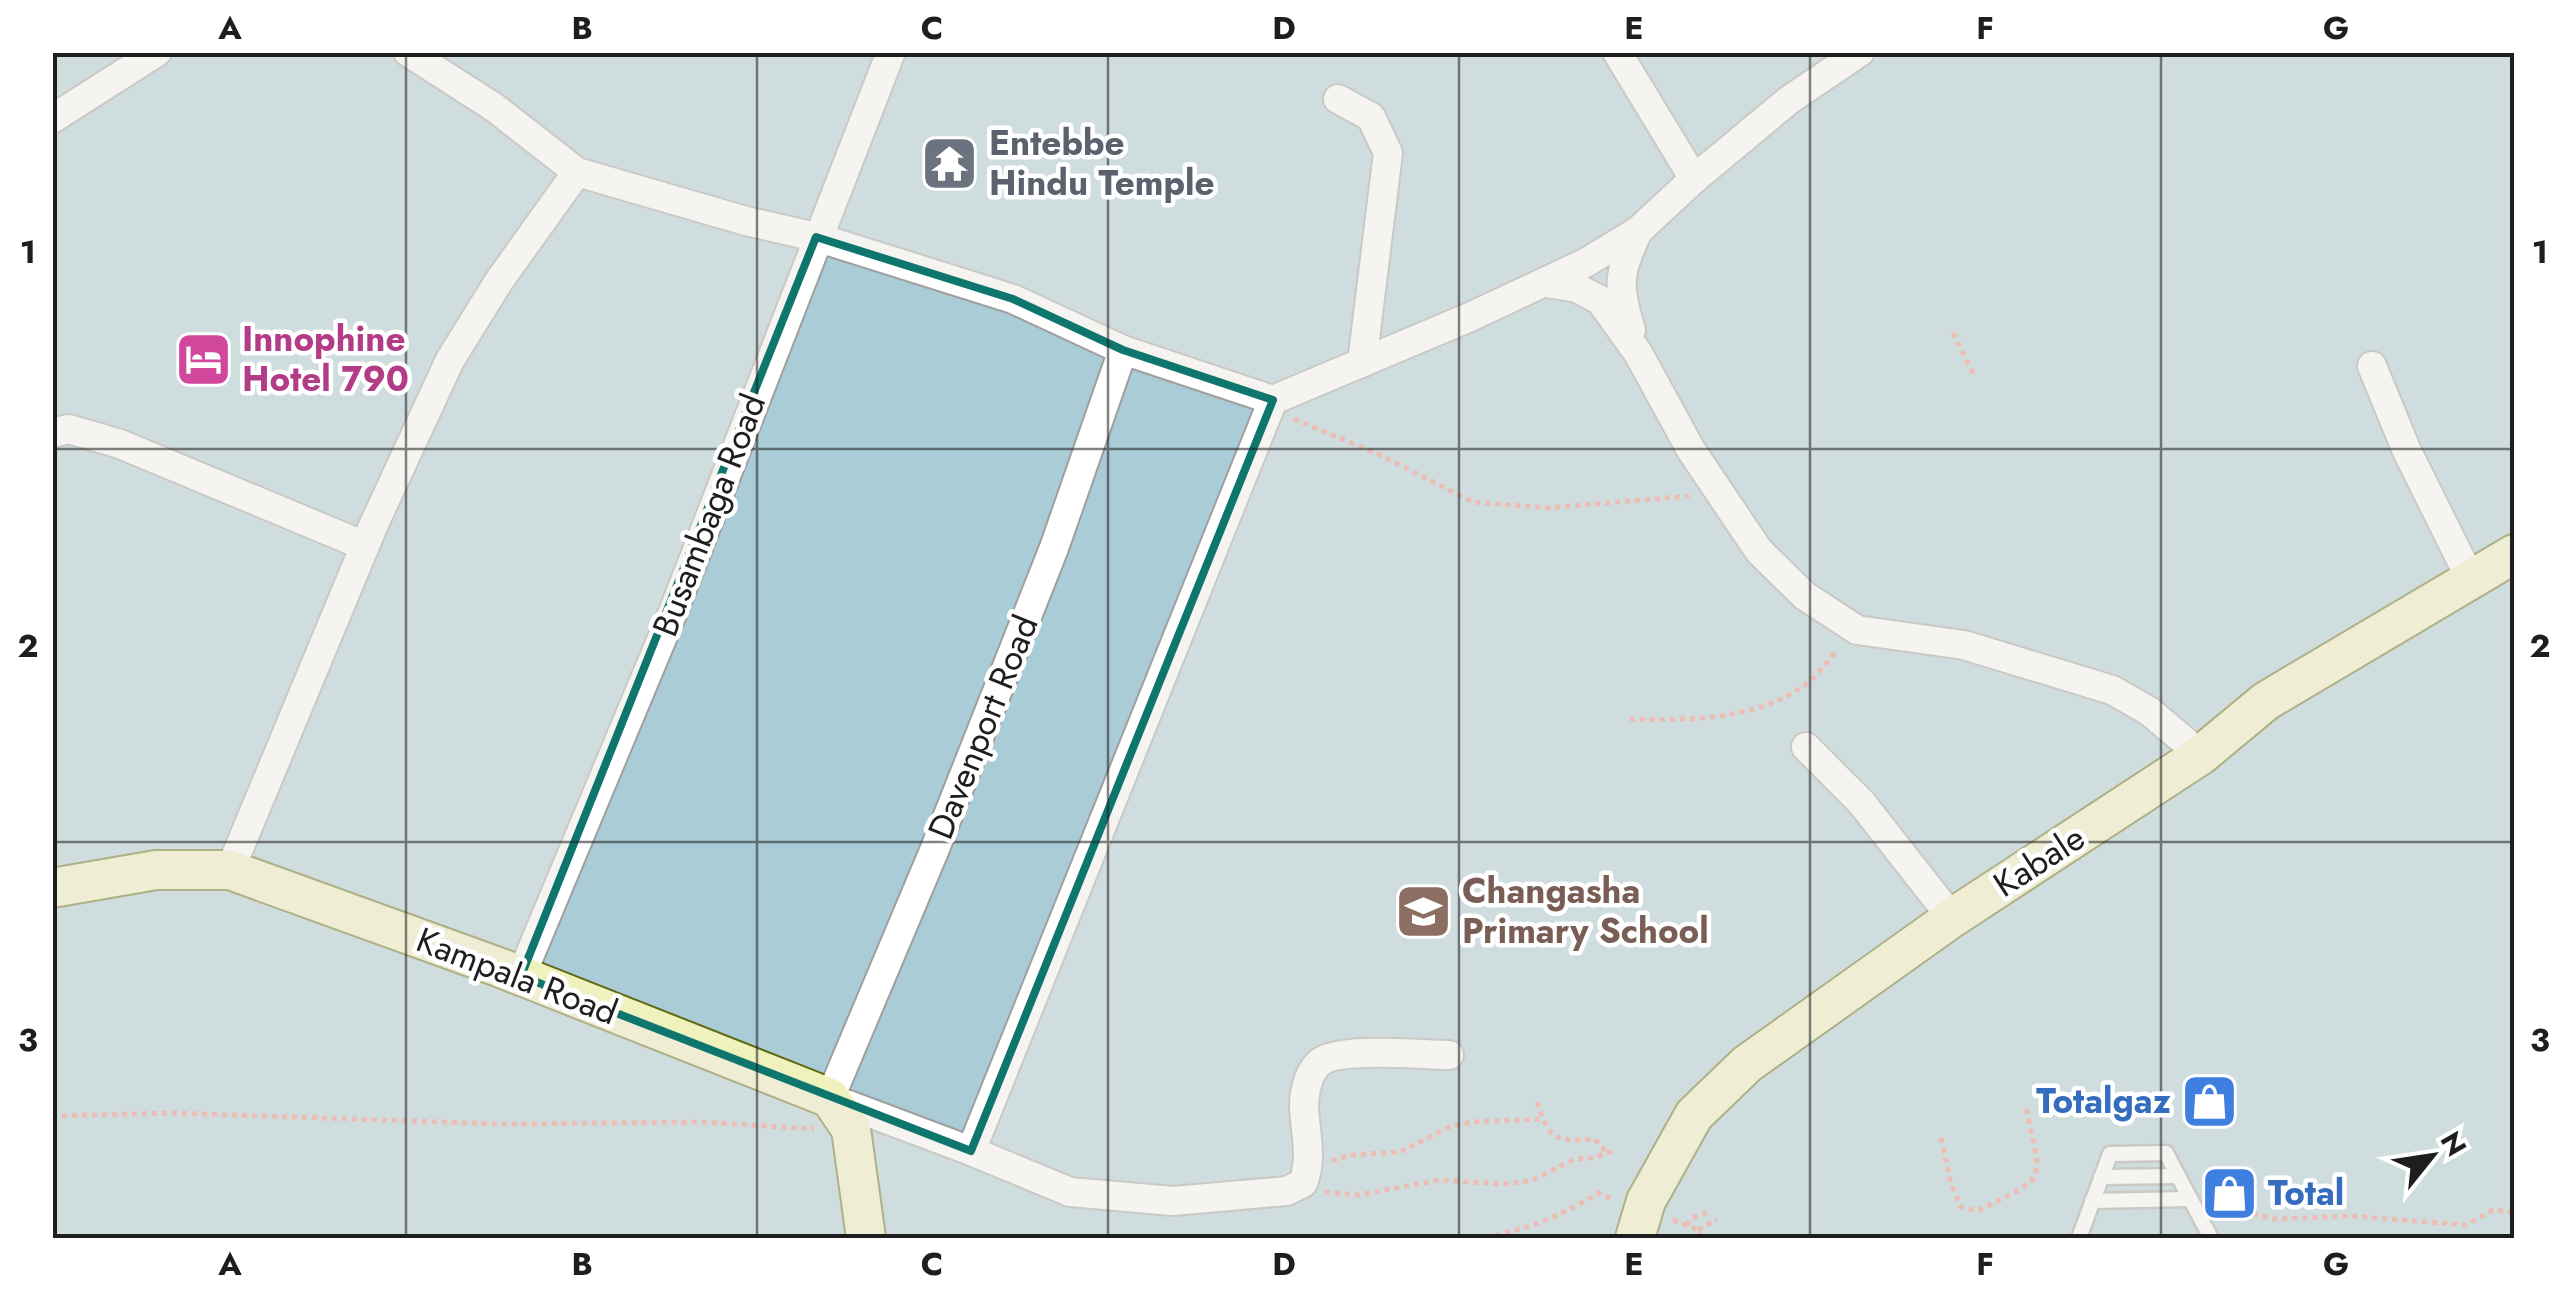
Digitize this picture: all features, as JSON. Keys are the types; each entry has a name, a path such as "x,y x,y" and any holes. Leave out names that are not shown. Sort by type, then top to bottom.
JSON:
{"street":[{"path":"52,119 157,52"},
{"path":"408,52 495,108 577,172 816,237 1014,298 1123,350 1273,400 1548,283 1638,231 1789,100 1860,52"},
{"name":"Busambaga Road","path":"521,976 673,612 891,52"},
{"path":"1618,52 1694,179"},
{"path":"1338,100 1371,118 1388,153 1362,363"},
{"path":"230,870 365,546 450,360 577,172"},
{"path":"1638,231 1624,261 1619,289 1638,353"},
{"path":"1548,283 1577,288 1600,300 1638,353 1691,450 1722,495 1771,562 1805,596 1856,630 1964,645 2112,690 2148,711 2201,754"},
{"name":"Davenport Road","path":"830,1098 934,851 1054,548 1123,350"},
{"path":"2372,366 2406,450 2470,578"},
{"path":"971,1151 1273,400"},
{"path":"52,433 69,429 120,444 365,546"},
{"name":"Kabale","path":"1635,1238 1646,1200 1694,1115 1747,1064 1952,918 2201,754 2266,701 2514,554"},
{"path":"1806,747 1861,802 1952,918"},
{"name":"Kampala Road","path":"52,888 156,870 230,870 521,976 830,1098"},
{"path":"830,1098 1070,1192 1174,1201 1264,1195 1287,1192 1304,1176 1304,1102 1309,1079 1319,1063 1338,1054 1448,1055"},
{"path":"830,1098 852,1129 866,1238"}],"lane":[{"path":"2079,1238 2110,1154 2166,1153 2211,1238"},
{"path":"2102,1177 2178,1176"},
{"path":"2092,1201 2190,1199"}],"path":[{"path":"1953,332 1974,375"},
{"path":"1273,400 1298,421 1380,455 1473,502 1548,508 1625,499 1722,495"},
{"path":"1630,719 1672,720 1762,708 1806,684 1856,630"},
{"path":"1304,1176 1329,1193 1358,1195 1438,1180 1501,1184 1531,1180 1576,1159 1610,1152 1595,1139 1562,1141 1551,1135 1537,1102"},
{"path":"1940,1138 1950,1184 1961,1207 1977,1211 2030,1186 2036,1178 2038,1163 2026,1108"},
{"path":"52,1116 171,1113 503,1124 701,1122 852,1129"},
{"path":"1304,1176 1351,1155 1400,1152 1451,1126 1543,1120"},
{"path":"1498,1238 1499,1234 1528,1228 1598,1194"},
{"path":"1692,1220 1712,1210"},
{"path":"2216,1220 2247,1212 2274,1219 2350,1216 2466,1225 2493,1210 2514,1212"},
{"path":"1701,1232 1716,1219"},
{"path":"2466,1225 2466,1238"}],"highlighted area":[{"path":"816,237 1013,299 1123,350 1273,400 971,1151 521,976"}],"water":[{"path":"52,53 2514,53 2514,1238 53,1238"}],"place":[{"name":"Entebbe Hindu Temple","path":"950,163"},
{"name":"Innophine Hotel 790","path":"203,359"},
{"name":"Changasha Primary School","path":"1423,911"},
{"name":"Totalgaz","path":"2210,1101"},
{"name":"Total","path":"2229,1193"}]}
